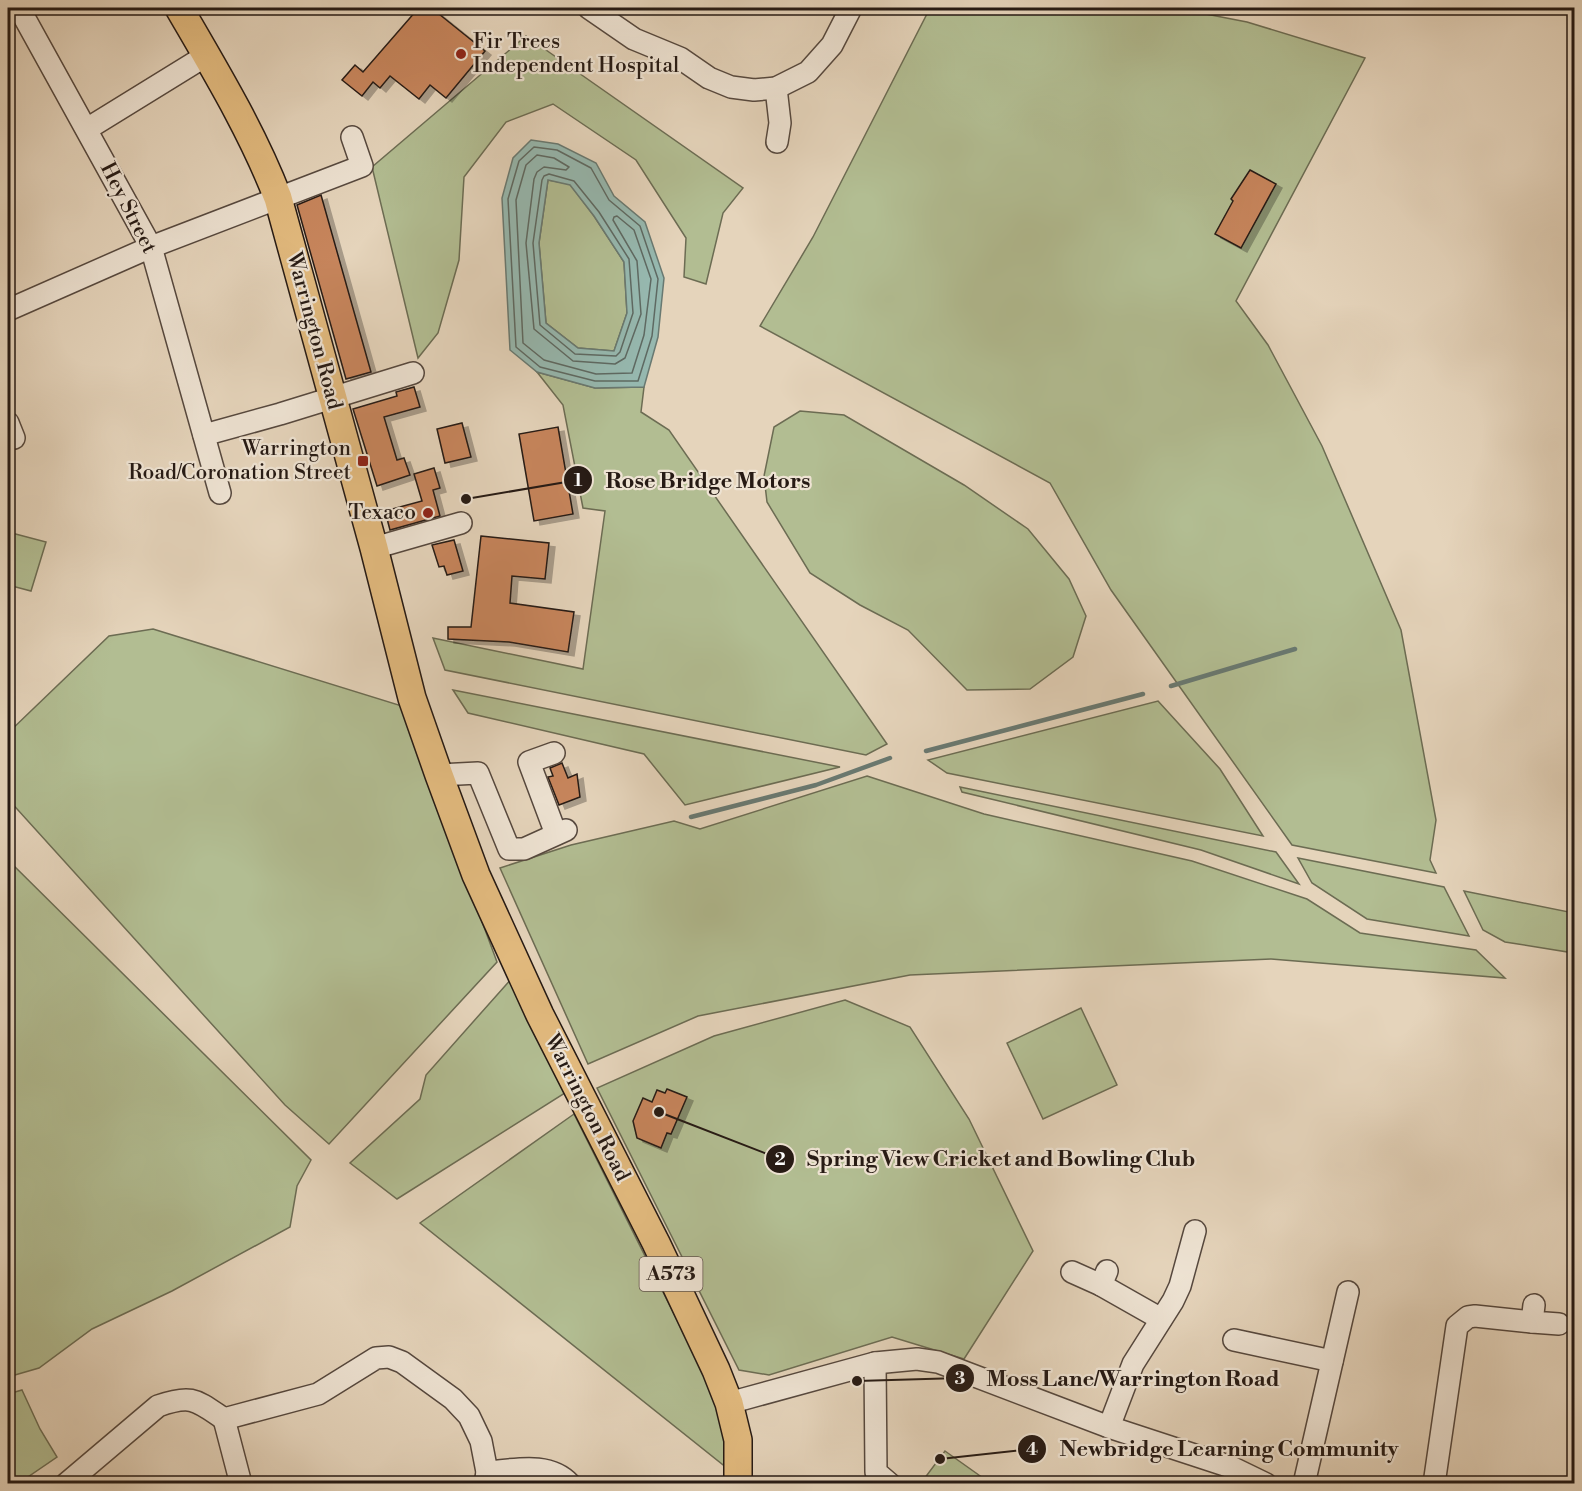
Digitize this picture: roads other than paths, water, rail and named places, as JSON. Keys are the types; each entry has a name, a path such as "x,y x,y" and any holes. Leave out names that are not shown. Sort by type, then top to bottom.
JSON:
{"main road":[{"name":"Warrington Road","path":"179,8 238,109 264,161 278,198 374,548 412,698 476,875 540,1015 656,1243 729,1402 738,1440 738,1484"}],"street":[{"name":"Hey Street","path":"19,8 151,247 220,494"},
{"path":"590,8 634,39 680,58 720,83 742,89 776,88 798,79 817,64 832,45 850,8"},
{"path":"87,129 207,55"},
{"path":"776,88 780,123 777,141"},
{"path":"8,310 151,247 362,166 352,136"},
{"path":"204,435 413,373"},
{"path":"374,548 461,523"},
{"path":"439,775 478,773 509,849 524,849 561,832 529,762 554,753"},
{"path":"1110,1427 1133,1364 1180,1286 1194,1231"},
{"path":"1072,1272 1104,1278 1161,1319"},
{"path":"1304,1484 1348,1292"},
{"path":"1434,1484 1457,1326 1462,1321 1475,1316 1533,1314 1559,1324"},
{"path":"1234,1340 1332,1361"},
{"path":"224,1419 318,1394 376,1358 389,1357 402,1362 453,1399 469,1416 481,1441 486,1478 540,1468 566,1479 570,1484"},
{"path":"729,1402 874,1363 895,1359 938,1362 1110,1427 1231,1467 1266,1484"},
{"path":"874,1363 876,1472 890,1484"},
{"path":"66,1484 158,1406 175,1400 197,1400 224,1419 241,1484"}],"water":[{"path":"531,140 558,144 596,163 614,196 645,222 664,278 658,337 644,387 595,388 537,372 510,350 502,198 513,158","holes":["548,180 570,185 594,216 624,262 627,313 614,351 578,348 546,323 539,243"]}],"waterway":[{"path":"1171,686 1295,649"},
{"path":"926,751 1143,694"},
{"path":"691,817 816,785 890,758"}],"place":[{"name":"Fir Trees Independent Hospital","path":"461,54"},
{"name":"Warrington Road/Coronation Street","path":"363,461"},
{"name":"Rose Bridge Motors","path":"466,499"},
{"name":"Texaco","path":"428,513"},
{"name":"Spring View Cricket and Bowling Club","path":"659,1112"},
{"name":"Moss Lane/Warrington Road","path":"857,1381"},
{"name":"Newbridge Learning Community","path":"940,1459"}]}
